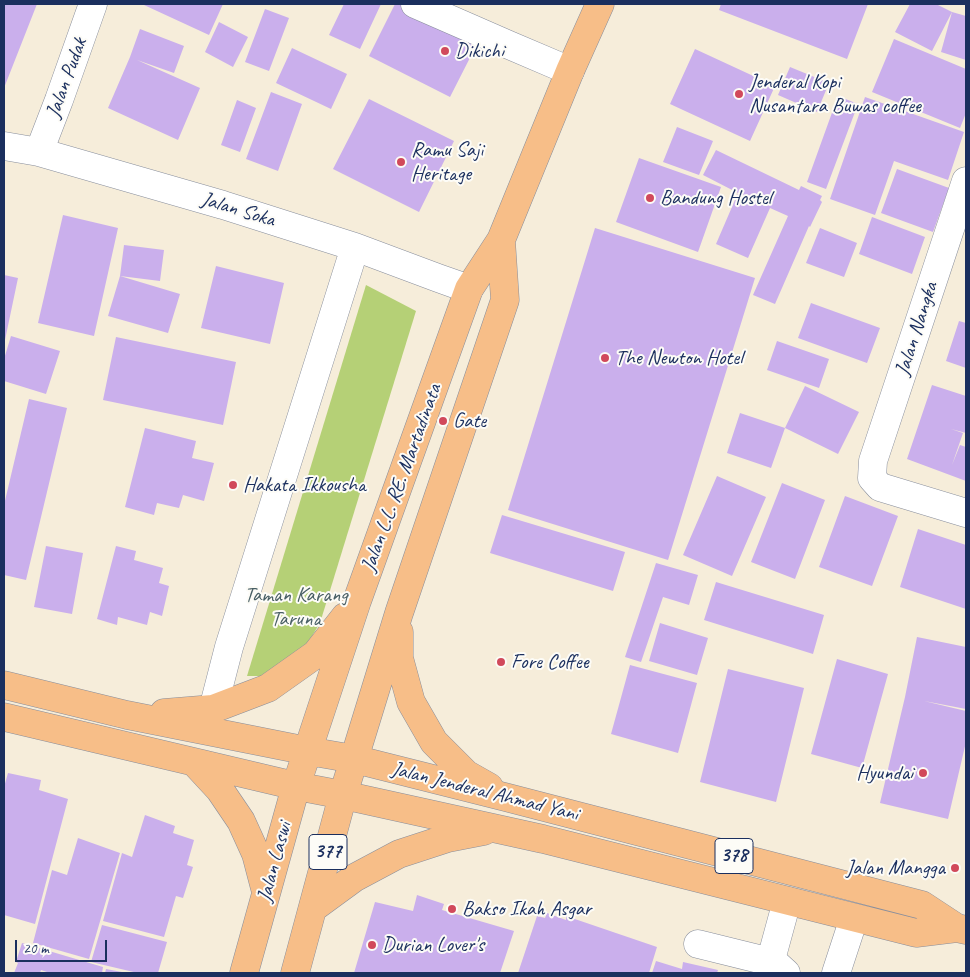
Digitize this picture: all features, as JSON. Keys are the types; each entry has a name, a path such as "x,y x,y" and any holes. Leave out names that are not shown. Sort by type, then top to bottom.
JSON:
{"main road":[{"name":"Jalan L.L. RE. Martadinata","path":"308,751 357,601 469,288 501,240 570,71 600,4"},
{"name":"Jalan L.L. RE. Martadinata","path":"354,759 399,613 505,300 501,240"},
{"path":"127,715 213,709 271,686 316,654 357,601"},
{"path":"399,613 399,658 411,702 434,742 466,774 505,797"},
{"name":"Jalan Jenderal Ahmad Yani","path":"4,685 127,715 354,759 505,797 922,905 962,929"},
{"name":"Jalan Jenderal Ahmad Yani","path":"4,717 296,786 543,839 916,933 962,929"},
{"name":"Jalan Laswi","path":"244,973 296,786 308,751"},
{"name":"377","path":"295,973 354,759"},
{"path":"195,763 220,790 240,821 256,854 267,894"},
{"path":"313,908 354,878 399,854 448,838 498,829"}],"street":[{"name":"Jalan Pudak","path":"39,152 94,4"},
{"path":"415,4 570,71"},
{"name":"Jalan Soka","path":"4,146 39,152 223,205 355,247 469,288"},
{"name":"Jalan Nangka","path":"965,192 873,461 872,478 880,488 966,513"},
{"path":"213,709 229,647 355,247"},
{"path":"780,968 772,956 787,901"},
{"path":"836,973 854,918"},
{"path":"698,944 780,968"}],"green space":[{"name":"Taman Karang Taruna","path":"366,285 416,311 320,623 309,641 288,663 263,676 247,676"}],"building":[{"path":"4,4 37,4 4,88"},
{"path":"145,4 223,4 209,35"},
{"path":"344,4 381,4 360,49 329,35"},
{"path":"395,4 402,4 478,42 450,97 369,56"},
{"path":"721,4 868,4 847,59 719,10"},
{"path":"910,4 936,4 952,12 932,51 895,32"},
{"path":"265,9 289,18 269,71 245,62"},
{"path":"952,12 966,16 966,60 941,52"},
{"path":"219,22 248,37 233,67 205,52"},
{"path":"140,29 184,46 174,73 137,60 200,88 178,140 108,108"},
{"path":"894,39 966,69 966,113 960,128 872,92"},
{"path":"292,48 347,74 331,109 276,83"},
{"path":"695,49 775,86 750,141 670,104"},
{"path":"790,67 829,83 817,112 778,95"},
{"path":"271,92 302,104 278,171 246,159"},
{"path":"838,96 858,104 826,189 807,182"},
{"path":"865,97 964,132 948,180 894,161 875,215 830,199"},
{"path":"369,99 454,141 419,212 333,169"},
{"path":"237,100 256,108 240,152 221,145"},
{"path":"677,127 713,141 699,175 663,162"},
{"path":"716,150 799,190 801,186 822,196 820,200 822,202 809,226 775,304 753,295 788,216 770,208 748,258 716,244 738,193 703,175"},
{"path":"639,158 721,187 698,252 616,222"},
{"path":"897,169 949,188 933,232 881,213"},
{"path":"63,215 118,228 94,336 38,323"},
{"path":"872,217 925,237 912,274 859,254"},
{"path":"595,228 755,278 668,560 508,510"},
{"path":"820,228 857,243 844,277 806,263"},
{"path":"124,245 164,250 160,281 120,276"},
{"path":"216,266 284,283 270,344 201,328"},
{"path":"4,275 18,278 5,340 4,339"},
{"path":"120,276 180,294 168,333 108,316"},
{"path":"811,303 880,328 867,363 798,338"},
{"path":"959,321 966,323 966,368 946,361"},
{"path":"11,336 60,351 46,394 4,381 4,359"},
{"path":"116,337 236,362 223,425 103,400"},
{"path":"777,341 829,359 819,388 767,370"},
{"path":"932,385 966,396 966,433 951,429 963,433 952,465 960,445 966,447 966,481 907,459"},
{"path":"805,386 859,412 838,454 785,428"},
{"path":"29,399 67,408 26,580 4,575 4,505"},
{"path":"740,413 785,428 771,468 727,453"},
{"path":"145,428 196,441 192,458 214,463 204,501 183,495 179,508 157,503 154,515 125,507"},
{"path":"717,476 766,497 732,576 683,555"},
{"path":"782,483 825,500 795,579 751,562"},
{"path":"845,496 898,516 872,586 819,567"},
{"path":"502,515 625,552 613,591 490,553"},
{"path":"918,529 966,545 966,609 900,587"},
{"path":"46,546 83,553 72,614 34,607"},
{"path":"116,546 136,551 134,560 163,568 159,583 169,586 162,616 150,612 147,625 118,617 117,625 97,619"},
{"path":"656,563 698,575 689,605 663,597 641,662 625,657"},
{"path":"716,582 824,615 813,654 704,620"},
{"path":"660,623 708,638 697,675 649,661"},
{"name":"Hyundai","path":"917,637 966,647 966,709 924,701 966,711 966,742 948,819 880,803"},
{"path":"837,659 888,674 862,768 811,754"},
{"path":"630,665 697,683 678,753 611,734"},
{"path":"728,669 804,688 776,802 700,782"},
{"path":"8,773 41,780 39,790 68,799 35,924 4,915 4,787"},
{"path":"145,815 175,826 173,833 194,840 187,865 193,867 183,898 176,896 164,937 103,921 122,853 132,857"},
{"path":"78,838 120,853 89,959 33,943 52,870 67,875"},
{"path":"417,895 444,904 442,910 514,931 500,973 354,973 375,902 413,911"},
{"path":"547,913 566,920 566,916 657,947 649,973 518,973 537,916 545,918"},
{"path":"102,925 167,942 158,973 138,973 91,962"},
{"path":"22,943 103,967 102,973 50,973 41,970 40,973 14,973"},
{"path":"656,961 682,969 683,962 718,970 717,973 652,973"},
{"path":"106,969 122,972 122,973 105,973"}],"place":[{"name":"Dikichi","path":"445,51"},
{"name":"Jenderal Kopi Nusantara Buwas coffee","path":"739,94"},
{"name":"Ramu Saji Heritage","path":"401,162"},
{"name":"Bandung Hostel","path":"650,198"},
{"name":"The Newton Hotel","path":"605,358"},
{"name":"Gate","path":"443,421"},
{"name":"Hakata Ikkousha","path":"233,485"},
{"name":"Fore Coffee","path":"501,662"},
{"name":"Hyundai","path":"923,773"},
{"name":"Jalan Mangga","path":"955,868"},
{"name":"Bakso Ikah Asgar","path":"452,909"},
{"name":"Durian Lover's","path":"372,945"}]}
